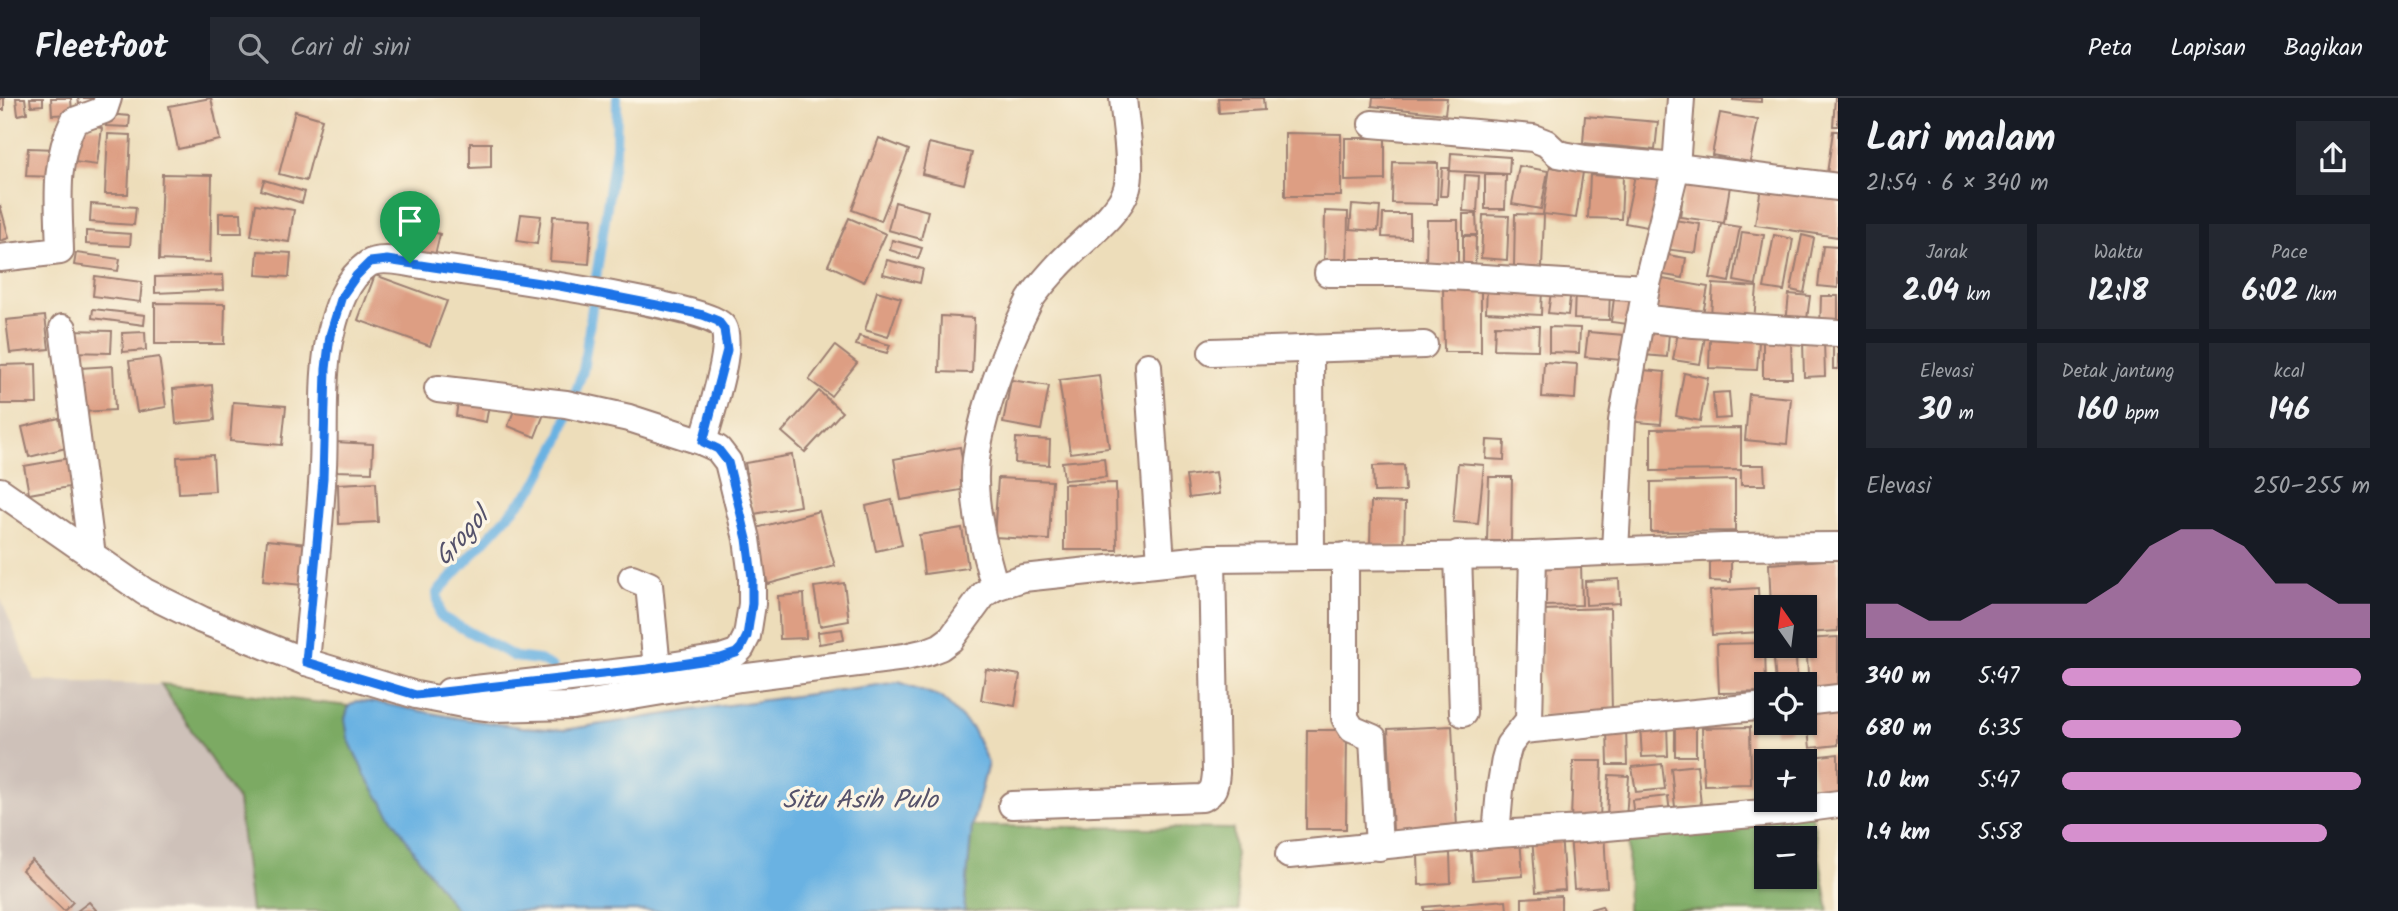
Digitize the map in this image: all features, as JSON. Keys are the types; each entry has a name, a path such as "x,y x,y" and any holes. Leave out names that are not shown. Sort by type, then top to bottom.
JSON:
{"street":[{"path":"0,258 60,251 58,175 65,139 74,121 104,110 108,98"},
{"path":"995,587 978,513 975,483 979,441 1001,370 1031,298 1058,265 1119,205 1127,188 1123,98"},
{"path":"1615,551 1622,421 1646,288 1676,167 1681,98"},
{"path":"1372,124 1533,138 1546,143 1558,154 1585,159 1838,187"},
{"path":"306,662 323,478 326,369 330,335 342,296 370,262 387,260 560,286 703,315 718,321 724,329 727,350 703,442"},
{"path":"1328,273 1401,273 1646,288"},
{"path":"1640,317 1694,324 1838,333"},
{"path":"63,328 92,555"},
{"path":"1212,352 1424,345"},
{"path":"1310,348 1311,556"},
{"path":"1148,366 1161,563"},
{"path":"416,695 657,668 721,658 741,648 747,636 752,604 747,539 728,462 718,449 629,418 566,404 438,389"},
{"path":"0,491 145,592 250,641 306,662 416,695 474,706 521,709 573,706 740,678 927,652 951,639 977,601 995,587 1023,578 1212,558 1533,555 1724,547 1838,547"},
{"path":"1458,554 1463,713"},
{"path":"1496,834 1500,790 1509,745 1529,720 1533,555"},
{"path":"1345,556 1345,718 1352,729 1373,738 1379,847"},
{"path":"1012,805 1202,798 1214,789 1216,773 1212,558"},
{"path":"632,578 649,585 657,668"},
{"path":"1817,700 1838,698"},
{"path":"1523,730 1754,707"},
{"path":"1289,855 1496,834 1651,824 1838,804"}],"shaded area":[{"path":"0,597 35,681 161,684 238,801 251,911 0,911"}],"green space":[{"path":"161,684 349,706 345,719 415,853 457,911 251,911 238,801"},
{"path":"1754,805 1754,812 1811,812 1814,826 1754,826 1754,889 1817,889 1817,843 1829,911 1627,911 1629,820"},
{"path":"972,826 1233,829 1239,911 964,911"}],"water":[{"name":"Situ Asih Pulo","path":"899,682 941,697 972,728 988,763 972,826 964,911 457,911 415,853 365,775 348,738 345,719 349,706 357,701 457,718 563,730"}],"building":[{"path":"0,98 4,98 4,110 0,110"},
{"path":"16,98 25,98 27,113 18,115"},
{"path":"30,98 43,98 43,105 31,106"},
{"path":"51,98 71,98 72,114 52,115"},
{"path":"78,98 100,98 101,102 79,104"},
{"path":"211,98 220,140 178,149 169,106"},
{"path":"1218,98 1263,98 1264,110 1219,113"},
{"path":"1373,98 1447,98 1445,114 1372,106"},
{"path":"1761,98 1761,102 1733,100"},
{"path":"1835,98 1838,98 1838,126 1833,126"},
{"path":"295,111 322,119 306,181 279,174"},
{"path":"1720,113 1758,120 1750,162 1712,155"},
{"path":"106,114 130,116 129,127 106,126"},
{"path":"1585,116 1658,122 1655,150 1583,143"},
{"path":"79,125 102,128 97,165 74,162"},
{"path":"1833,131 1838,131 1838,183 1826,181"},
{"path":"1285,133 1341,134 1341,196 1285,196"},
{"path":"108,134 131,135 128,194 105,194"},
{"path":"879,138 909,150 881,221 852,210"},
{"path":"1345,138 1385,138 1385,180 1345,181"},
{"path":"470,143 491,143 491,167 470,168"},
{"path":"929,143 972,153 964,184 922,174"},
{"path":"28,148 57,149 56,177 26,176"},
{"path":"1451,153 1510,157 1509,174 1450,171"},
{"path":"1393,162 1438,163 1437,204 1392,203"},
{"path":"1519,166 1548,171 1541,209 1512,204"},
{"path":"1550,167 1583,172 1576,218 1543,214"},
{"path":"1442,168 1449,168 1447,196 1440,196"},
{"path":"162,174 212,175 210,262 159,260"},
{"path":"1465,175 1479,176 1477,212 1463,211"},
{"path":"1485,175 1506,175 1505,209 1485,209"},
{"path":"1590,175 1623,177 1621,219 1588,218"},
{"path":"1635,175 1667,181 1658,229 1625,223"},
{"path":"264,180 305,192 302,203 261,190"},
{"path":"1685,180 1730,186 1724,223 1680,217"},
{"path":"1761,187 1838,198 1838,237 1755,225"},
{"path":"895,202 928,211 921,239 888,230"},
{"path":"91,204 136,207 134,225 90,222"},
{"path":"256,204 294,210 289,242 251,236"},
{"path":"0,205 9,238 0,241"},
{"path":"1352,205 1380,207 1378,231 1350,229"},
{"path":"1325,211 1348,212 1347,273 1324,272"},
{"path":"219,213 241,213 242,233 219,233"},
{"path":"521,214 541,216 537,244 517,241"},
{"path":"1383,214 1410,214 1410,238 1382,237"},
{"path":"1463,214 1476,214 1477,235 1463,235"},
{"path":"1515,214 1544,215 1542,268 1514,267"},
{"path":"1483,215 1509,216 1507,260 1481,258"},
{"path":"553,216 592,218 589,264 550,261"},
{"path":"849,218 886,234 864,282 828,265"},
{"path":"1668,219 1700,224 1696,253 1664,249"},
{"path":"1427,220 1458,220 1458,266 1426,266"},
{"path":"1721,224 1740,227 1729,282 1710,278"},
{"path":"425,230 440,234 435,255 419,251"},
{"path":"86,231 131,234 130,246 86,244"},
{"path":"1742,232 1764,235 1756,285 1734,281"},
{"path":"1774,235 1793,239 1784,291 1764,288"},
{"path":"1802,235 1814,238 1804,293 1791,290"},
{"path":"1463,236 1476,236 1475,272 1463,272"},
{"path":"892,240 922,248 918,259 890,250"},
{"path":"1823,246 1838,247 1838,288 1818,286"},
{"path":"258,251 291,253 289,277 256,275"},
{"path":"76,253 120,259 118,271 74,265"},
{"path":"1662,254 1686,258 1683,278 1658,274"},
{"path":"887,260 923,269 920,283 883,274"},
{"path":"223,275 224,290 155,293 155,277"},
{"path":"375,275 447,301 430,346 358,320"},
{"path":"95,276 142,282 140,302 93,296"},
{"path":"1657,278 1708,287 1702,319 1651,310"},
{"path":"1487,283 1542,287 1541,315 1486,312"},
{"path":"1713,284 1757,287 1754,320 1711,316"},
{"path":"1443,285 1481,286 1481,352 1444,352"},
{"path":"1552,286 1571,289 1568,315 1548,313"},
{"path":"1575,288 1610,289 1609,320 1574,319"},
{"path":"1615,290 1640,293 1636,325 1611,322"},
{"path":"877,291 901,298 888,337 865,330"},
{"path":"1789,294 1810,296 1806,327 1786,324"},
{"path":"1821,296 1838,296 1838,330 1820,329"},
{"path":"155,303 225,304 224,344 155,344"},
{"path":"93,309 145,315 144,325 92,318"},
{"path":"45,316 49,349 10,353 6,320"},
{"path":"941,316 974,318 972,373 939,372"},
{"path":"1495,325 1539,326 1538,350 1494,349"},
{"path":"1549,327 1580,328 1579,353 1549,352"},
{"path":"69,330 112,331 111,353 69,352"},
{"path":"1647,331 1669,333 1667,357 1644,355"},
{"path":"145,332 146,350 123,352 122,333"},
{"path":"1588,332 1624,335 1622,360 1585,357"},
{"path":"1678,332 1705,337 1700,364 1673,360"},
{"path":"859,336 890,345 887,353 856,345"},
{"path":"1710,339 1759,341 1757,370 1709,368"},
{"path":"1763,339 1791,339 1792,378 1763,378"},
{"path":"1824,340 1825,376 1804,377 1803,341"},
{"path":"1833,342 1838,342 1838,369 1833,369"},
{"path":"835,346 857,363 831,396 809,380"},
{"path":"159,357 166,407 137,412 129,361"},
{"path":"1544,362 1577,364 1575,399 1542,397"},
{"path":"36,364 37,404 0,404 0,365"},
{"path":"113,366 115,410 82,412 79,368"},
{"path":"1631,369 1665,372 1661,424 1626,421"},
{"path":"1684,373 1708,378 1700,421 1676,416"},
{"path":"1099,375 1109,448 1070,453 1059,380"},
{"path":"1011,380 1049,386 1041,430 1003,423"},
{"path":"212,385 215,420 176,424 173,389"},
{"path":"819,391 842,412 805,452 782,432"},
{"path":"1729,392 1731,418 1715,419 1713,393"},
{"path":"459,394 490,399 486,422 456,416"},
{"path":"1749,394 1791,398 1787,444 1745,440"},
{"path":"233,402 286,406 282,445 230,441"},
{"path":"517,403 544,414 535,437 508,426"},
{"path":"59,418 66,448 29,457 22,427"},
{"path":"1741,428 1741,465 1764,465 1765,485 1741,485 1741,470 1651,471 1651,429"},
{"path":"1016,438 1050,440 1049,465 1015,463"},
{"path":"1487,440 1505,441 1504,460 1486,459"},
{"path":"335,442 373,444 372,472 334,471"},
{"path":"960,447 967,489 901,500 894,459"},
{"path":"213,455 215,491 179,493 177,457"},
{"path":"792,455 800,506 754,514 745,463"},
{"path":"70,458 75,486 29,494 24,466"},
{"path":"1104,458 1106,477 1064,480 1062,462"},
{"path":"1458,463 1484,465 1478,524 1453,522"},
{"path":"1404,465 1405,491 1374,492 1373,466"},
{"path":"1216,472 1219,494 1189,498 1186,476"},
{"path":"1489,477 1512,477 1511,541 1487,541"},
{"path":"998,478 1052,481 1049,540 994,537"},
{"path":"1735,480 1735,531 1651,532 1651,482"},
{"path":"376,482 378,522 339,524 338,484"},
{"path":"1116,483 1117,550 1064,550 1064,484"},
{"path":"892,500 902,545 876,551 866,506"},
{"path":"1371,502 1405,503 1404,547 1370,546"},
{"path":"819,511 835,566 768,584 753,529"},
{"path":"962,528 968,568 924,574 919,535"},
{"path":"267,540 307,544 302,585 263,581"},
{"path":"1710,558 1731,558 1731,582 1710,581"},
{"path":"1838,559 1838,631 1817,632 1817,595 1770,595 1769,564"},
{"path":"1581,562 1582,605 1544,606 1542,564"},
{"path":"1619,579 1620,603 1586,605 1585,581"},
{"path":"844,583 849,621 820,626 814,587"},
{"path":"1758,588 1758,595 1754,595 1754,632 1712,635 1710,591"},
{"path":"804,594 806,638 780,639 778,596"},
{"path":"1610,608 1612,714 1543,716 1541,610"},
{"path":"842,629 844,640 819,644 818,632"},
{"path":"1838,637 1838,689 1817,690 1817,672 1808,672 1807,658 1817,658 1817,638"},
{"path":"1754,643 1754,658 1765,658 1766,672 1754,672 1754,692 1719,693 1717,644"},
{"path":"1796,658 1797,672 1775,672 1774,659"},
{"path":"986,669 1020,675 1015,706 981,700"},
{"path":"1838,708 1838,745 1810,748 1809,735 1817,735 1817,710"},
{"path":"1675,719 1696,719 1696,756 1675,756"},
{"path":"1667,723 1668,756 1642,757 1640,725"},
{"path":"1452,726 1457,828 1393,831 1388,729"},
{"path":"1750,727 1751,784 1704,785 1702,728"},
{"path":"1607,728 1626,728 1627,765 1608,765"},
{"path":"1307,730 1347,730 1346,829 1306,829"},
{"path":"1838,754 1838,793 1817,796 1817,756"},
{"path":"1573,761 1602,761 1600,821 1571,821"},
{"path":"1662,764 1665,789 1636,792 1632,767"},
{"path":"1697,765 1701,805 1675,807 1671,768"},
{"path":"1609,775 1629,776 1626,819 1607,818"},
{"path":"1668,796 1670,814 1634,818 1632,800"},
{"path":"1604,831 1607,887 1574,889 1570,834"},
{"path":"1561,834 1565,890 1536,892 1532,836"},
{"path":"1520,839 1523,876 1473,880 1470,843"},
{"path":"1450,853 1451,883 1419,885 1418,854"},
{"path":"32,860 73,902 64,911 22,870"},
{"path":"1561,896 1561,911 1522,911 1522,898"},
{"path":"1506,900 1507,911 1424,911 1424,907"},
{"path":"89,902 97,911 77,911"},
{"path":"1602,906 1604,911 1587,911 1587,910"}],"waterway":[{"name":"Grogol","path":"595,284 616,148 617,98"},
{"name":"Grogol","path":"574,395 583,371 593,301"},
{"name":"Grogol","path":"553,667 539,660 515,657 440,616 437,593 535,486 559,441 568,415"}],"route":[{"path":"387,260 410,263 560,286 703,315 718,321 724,329 727,350 703,442 718,449 728,462 747,539 752,604 747,636 736,653 721,658 657,668 416,695 306,662 323,478 326,369 330,335 342,296 370,262 387,260"}]}
